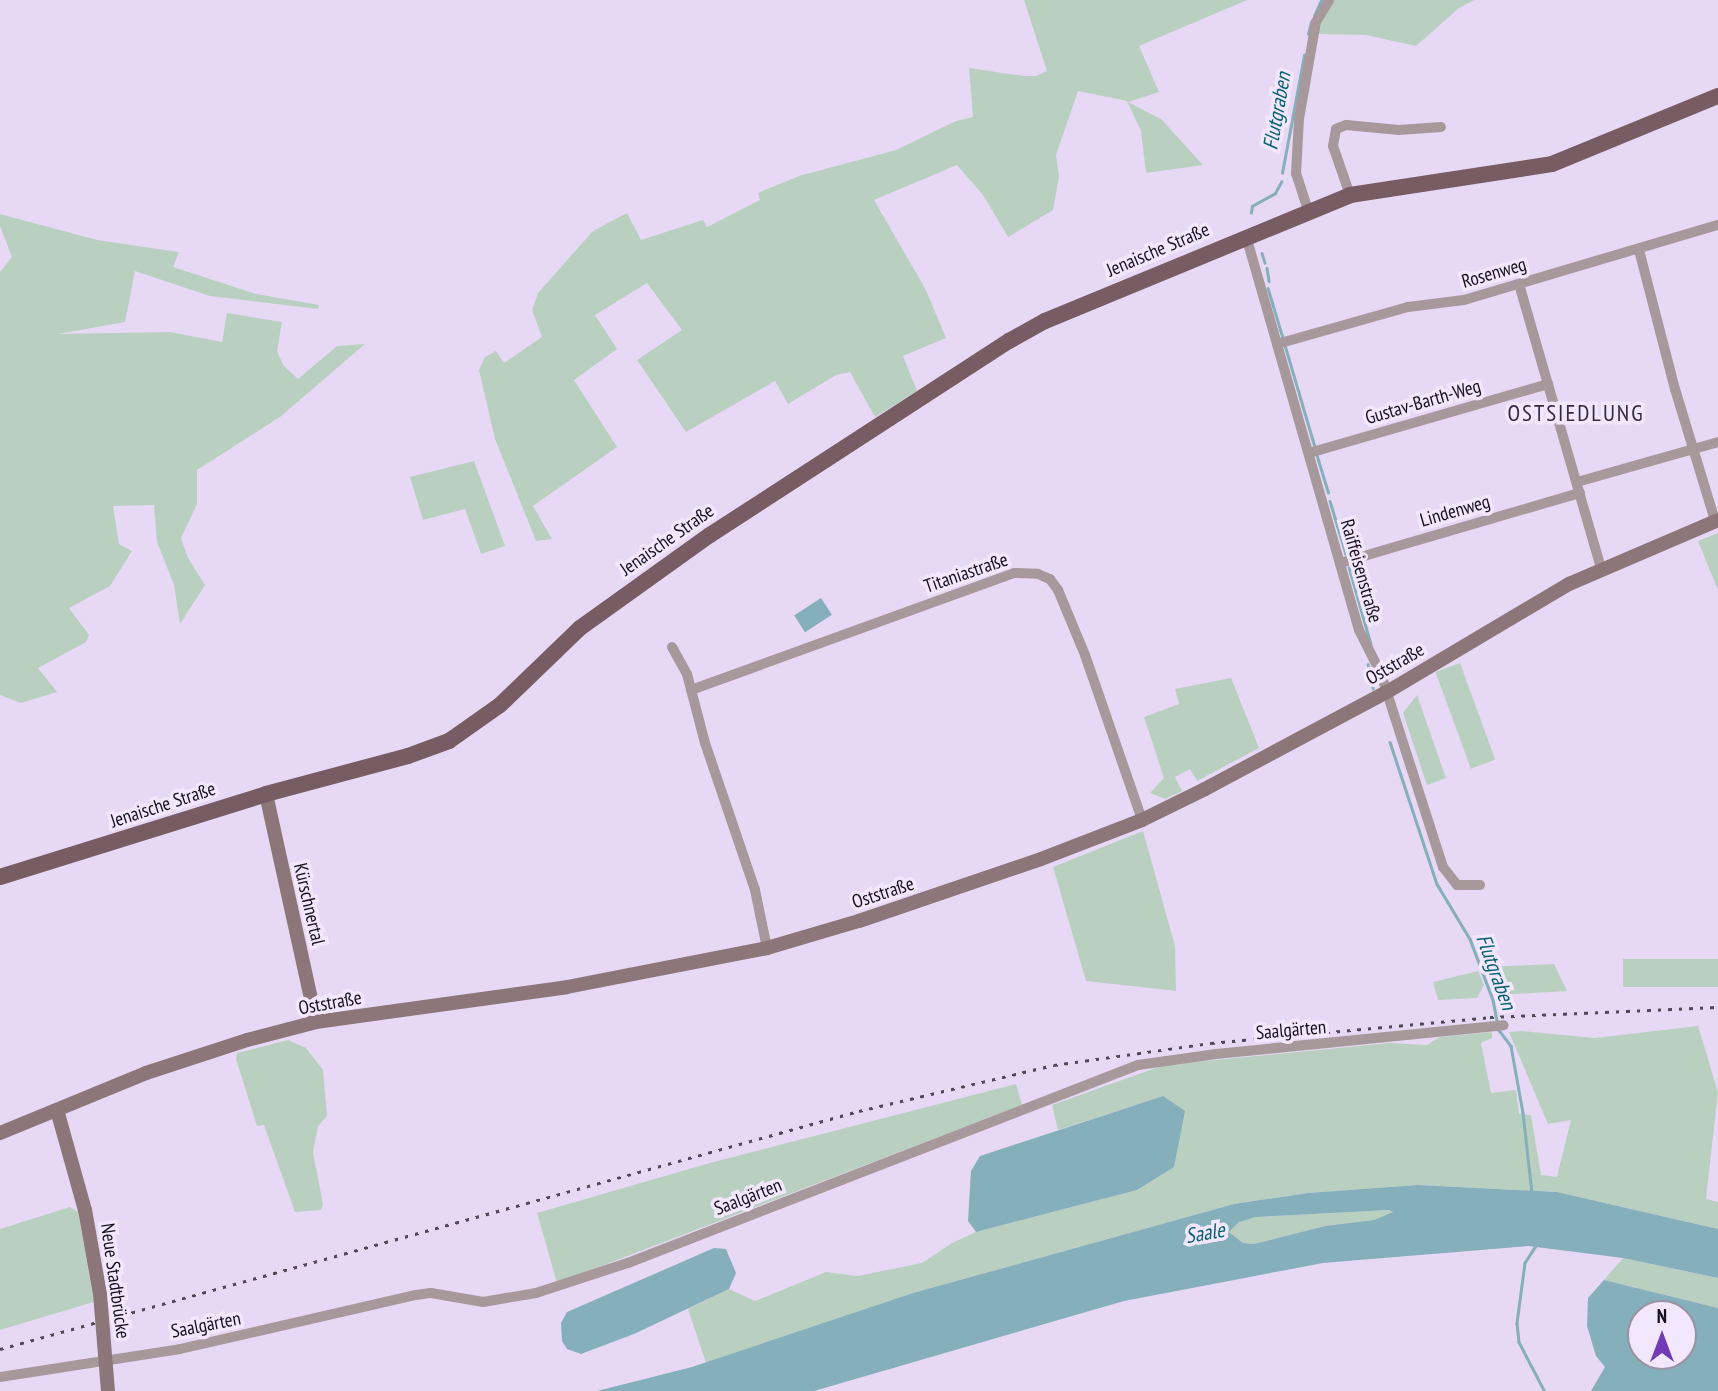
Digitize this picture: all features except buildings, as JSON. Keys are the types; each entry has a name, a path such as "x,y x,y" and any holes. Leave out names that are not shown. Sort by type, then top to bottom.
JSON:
{"main road":[{"name":"Jenaische Straße","path":"0,877 266,794 408,756 449,741 490,714 580,628 710,534 1005,343 1083,304 1350,195 1552,164 1718,96"}],"street":[{"path":"1308,210 1296,174 1299,119 1316,22 1329,0"},
{"path":"1350,195 1333,146 1336,129 1346,125 1399,130 1441,127"},
{"name":"Rosenweg","path":"1277,344 1408,307 1464,300 1718,225"},
{"name":"Raiffeisenstraße","path":"1246,236 1359,630 1387,692 1443,867 1457,885 1480,885"},
{"path":"1639,250 1694,450 1717,520"},
{"path":"1519,284 1601,568"},
{"name":"Gustav-Barth-Weg","path":"1309,453 1548,384"},
{"name":"Lindenweg","path":"1340,563 1718,442"},
{"name":"Oststraße","path":"0,1133 188,1058 317,1022 567,987 767,948 964,886 1142,820 1387,692 1524,608 1601,568 1717,520"},
{"name":"Titaniastraße","path":"691,690 1015,573 1038,574 1050,579 1058,590 1085,654 1142,820"},
{"path":"672,647 687,674 726,809 755,890 767,948"},
{"name":"Kürschnertal","path":"266,794 317,1022"},
{"name":"Saalgärten","path":"0,1377 180,1349 416,1295 431,1293 484,1302 536,1293 628,1263 1138,1065 1216,1054 1499,1026"},
{"name":"Neue Stadtbrücke","path":"57,1110 85,1210 100,1294 108,1391"}],"shaded area":[{"path":"1024,0 1247,0 1139,46 1159,92 1128,102 1161,119 1203,165 1146,173 1141,131 1127,101 1078,91 1056,155 1059,177 1053,210 1008,237 983,195 957,165 874,200 926,290 946,338 903,356 917,391 875,417 850,372 836,375 788,404 775,381 686,432 637,360 682,330 647,283 595,315 617,349 574,380 617,447 533,506 552,539 536,541 495,439 479,370 485,357 496,351 504,363 542,337 532,310 538,293 593,231 627,213 641,240 703,220 707,227 760,200 758,193 799,176 896,150 956,121 973,117 969,68 1024,76 1036,76 1047,71"},
{"path":"1335,0 1474,0 1459,8 1416,46 1366,35 1318,34 1320,22"},
{"path":"0,214 97,240 179,252 173,267 256,294 319,305 318,309 210,296 135,271 125,322 58,334 170,332 222,342 227,313 282,322 277,351 283,365 298,379 337,346 365,344 280,417 197,470 197,504 181,538 188,558 205,585 180,624 174,585 157,542 154,505 113,506 119,544 132,551 110,586 69,608 89,635 86,642 38,668 57,692 21,703 0,695 0,272 12,257 0,226"},
{"path":"474,461 505,546 481,554 465,509 423,520 410,477"},
{"path":"1718,533 1718,590 1698,541"},
{"path":"1460,663 1495,760 1471,769 1436,672"},
{"path":"1231,678 1259,748 1197,781 1190,769 1175,777 1182,791 1165,799 1150,793 1164,778 1144,717 1179,704 1175,689"},
{"path":"1417,695 1446,778 1427,785 1403,713"},
{"path":"1143,831 1175,946 1176,991 1086,981 1053,867"},
{"path":"1623,959 1718,959 1718,987 1623,987"},
{"path":"1554,964 1567,991 1496,995 1486,967"},
{"path":"1478,971 1484,985 1477,998 1438,1000 1433,982"},
{"path":"1698,1026 1718,1092 1706,1199 1718,1202 1718,1229 1557,1192 1418,1185 1308,1193 1234,1204 913,1293 706,1363 688,1309 729,1289 755,1301 826,1272 858,1276 922,1263 952,1243 976,1232 1137,1190 1163,1096 1058,1130 1052,1105 1164,1065 1389,1043 1427,1045 1440,1037 1492,1032 1492,1038 1481,1043 1491,1093 1516,1090 1519,1114 1531,1115 1541,1175 1557,1177 1571,1120 1548,1124 1509,1032 1595,1038"},
{"path":"288,1040 306,1048 323,1070 327,1116 318,1126 313,1152 323,1205 321,1210 295,1212 264,1125 257,1126 236,1059 237,1053"},
{"path":"1016,1084 1022,1105 557,1283 537,1213 710,1163"},
{"path":"70,1207 78,1212 94,1302 0,1330 0,1229"},
{"path":"1389,1210 1394,1212 1374,1220 1325,1226 1254,1244 1243,1243 1229,1232 1239,1222 1256,1217"},
{"path":"1623,1258 1718,1278 1718,1308 1697,1303 1697,1300 1685,1300 1604,1280"}],"water":[{"path":"821,598 832,615 805,632 794,615"},
{"path":"1163,1096 1185,1111 1174,1167 1137,1190 976,1232 968,1221 971,1171 980,1156"},
{"name":"Saale","path":"1418,1185 1557,1192 1718,1229 1718,1278 1623,1258 1528,1246 1323,1263 1124,1301 814,1391 597,1391 692,1367 913,1293 1234,1204 1308,1193","holes":["1389,1210 1393,1212 1374,1220 1325,1226 1254,1244 1243,1243 1229,1232 1239,1222 1256,1217"]},
{"path":"714,1248 726,1249 736,1273 729,1289 634,1334 581,1354 567,1349 562,1341 561,1323 567,1312"},
{"path":"1604,1280 1685,1300 1627,1300 1627,1370 1697,1370 1697,1303 1718,1308 1718,1391 1591,1391 1605,1367 1596,1356 1587,1326 1588,1298"}],"waterway":[{"name":"Flutgraben","path":"1314,16 1321,0"},
{"name":"Flutgraben","path":"1308,34 1311,22"},
{"name":"Flutgraben","path":"1282,173 1304,55"},
{"name":"Flutgraben","path":"1251,213 1252,206 1275,193 1281,182"},
{"name":"Flutgraben","path":"1262,253 1265,263"},
{"name":"Flutgraben","path":"1267,268 1269,281"},
{"name":"Flutgraben","path":"1268,288 1283,338"},
{"name":"Flutgraben","path":"1285,345 1315,447"},
{"name":"Flutgraben","path":"1317,455 1328,492"},
{"name":"Flutgraben","path":"1330,501 1346,554"},
{"name":"Flutgraben","path":"1349,567 1371,644"},
{"name":"Flutgraben","path":"1368,664 1373,688"},
{"name":"Flutgraben","path":"1390,742 1437,884 1470,939 1493,1000 1499,1030 1511,1046 1523,1113 1532,1193"},
{"path":"1536,1246 1525,1263 1517,1323 1519,1342 1544,1390"}],"railway":[{"path":"0,1349 859,1111 1054,1065 1211,1043 1490,1017 1718,1007"}],"district":[{"name":"OSTSIEDLUNG","path":"1576,413"}]}
